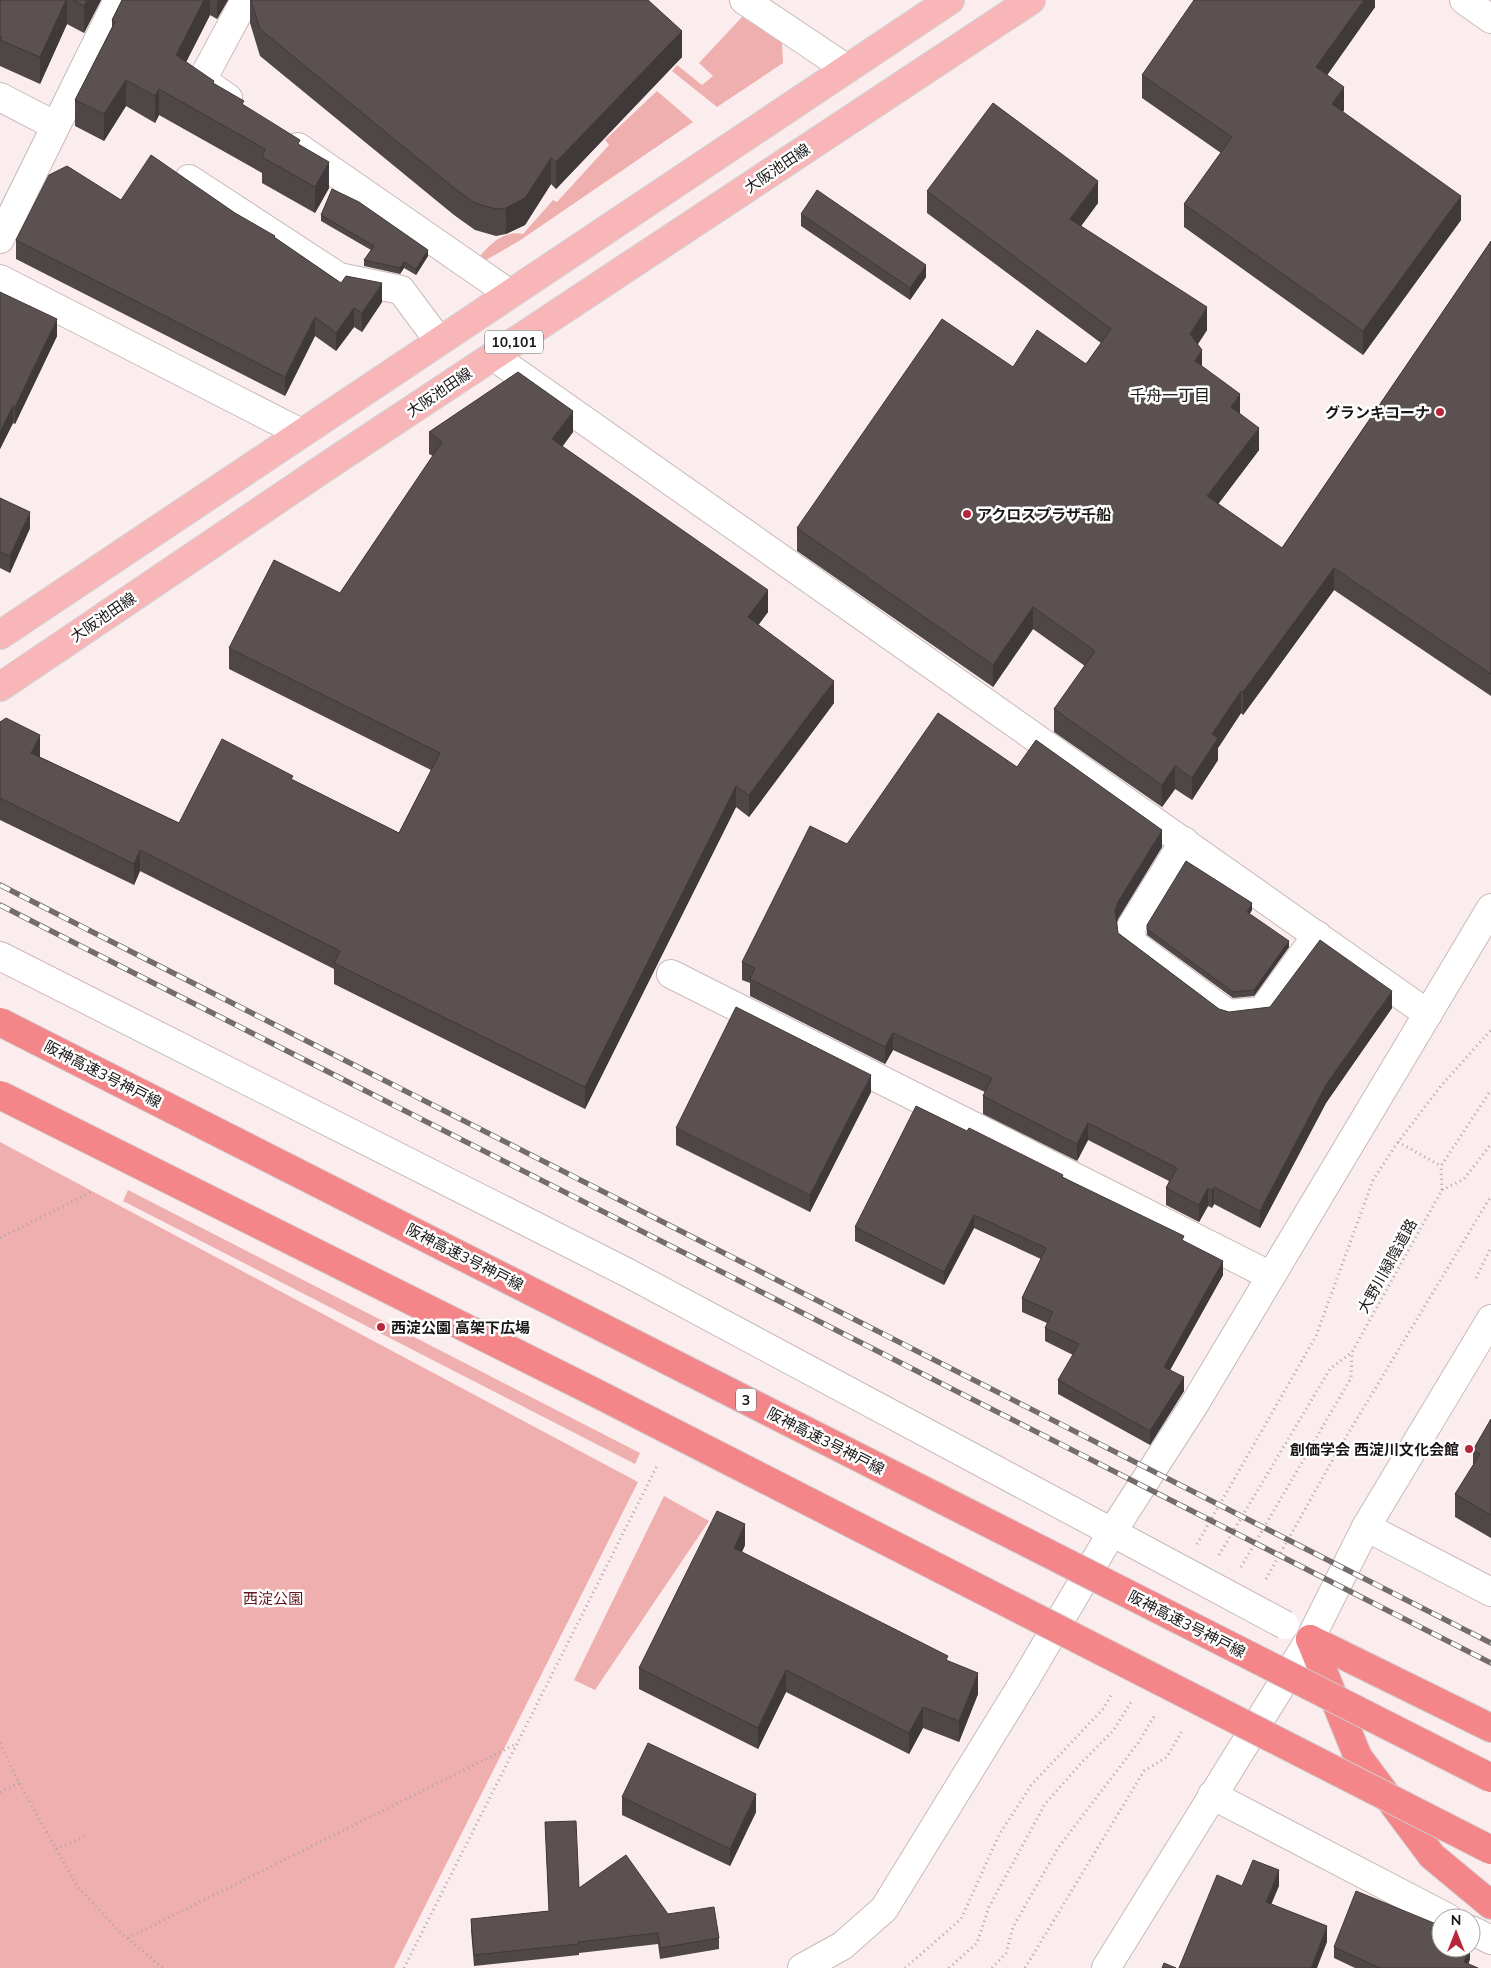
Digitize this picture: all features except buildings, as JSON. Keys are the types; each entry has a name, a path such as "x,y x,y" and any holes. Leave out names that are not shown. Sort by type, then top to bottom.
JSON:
{"highway":[{"name":"阪神高速3号神戸線","path":"0,1022 1491,1778"},
{"path":"0,1096 596,1392 1491,1850"},
{"path":"1310,1639 1491,1728"},
{"path":"1310,1639 1358,1757 1432,1856 1491,1905"}],"main road":[{"name":"10,101","path":"0,635 950,0"},
{"name":"大阪池田線","path":"0,687 493,356 1031,0"}],"street":[{"path":"0,240 54,125 118,0"},
{"path":"245,0 202,80 250,113"},
{"path":"744,0 847,69"},
{"path":"1464,0 1491,19"},
{"path":"0,97 54,125"},
{"path":"274,130 510,294"},
{"path":"188,178 339,276 401,290 439,342"},
{"path":"0,279 301,433"},
{"path":"493,356 1428,1014"},
{"path":"1184,841 1131,926 1132,943 1228,1014 1262,1011 1317,935"},
{"path":"802,1968 842,1946 884,1909 1026,1680 1123,1538 1194,1405 1491,908"},
{"path":"0,956 628,1273 1310,1639"},
{"path":"671,974 1272,1276"},
{"path":"1106,1968 1310,1639 1366,1527 1491,1319"},
{"path":"1366,1527 1491,1592"},
{"path":"1212,1795 1431,1909"}],"path":[{"path":"1192,1552 1316,1336 1373,1180 1398,1142 1440,1087 1491,1030"},
{"path":"1491,1090 1441,1166 1442,1190 1464,1179 1491,1144"},
{"path":"1398,1142 1441,1166"},
{"name":"大野川緑陰道路","path":"1352,1352 1442,1190"},
{"path":"0,1238 94,1191"},
{"path":"1476,1278 1491,1247"},
{"path":"404,1968 658,1464"},
{"path":"905,1968 960,1920 999,1835 1032,1784 1104,1708 1113,1691"},
{"path":"0,1743 19,1783 78,1886 128,1938 164,1968"},
{"path":"128,1938 517,1744"},
{"path":"0,1792 19,1783"},
{"path":"56,1849 88,1835"}],"green space":[{"path":"742,17 782,43 783,63 717,107 672,71 677,65 702,85 713,76 699,63"},
{"path":"657,91 693,122 519,241 481,263 478,258 492,244 509,234 523,234 553,200 557,202 609,145 605,140"},
{"name":"西淀公園","path":"0,1142 638,1482 394,1968 0,1968"},
{"name":"西淀公園 高架下広場","path":"128,1190 640,1453 635,1464 123,1201"},
{"path":"664,1496 709,1521 595,1690 574,1680"}],"railway":[{"path":"0,885 1491,1643"},
{"path":"0,905 1491,1663"}],"place":[{"name":"グランキコーナ","path":"1440,412"},
{"name":"アクロスプラザ千船","path":"967,514"},
{"name":"西淀公園 高架下広場","path":"381,1327"},
{"name":"創価学会 西淀川文化会館","path":"1469,1449"}],"district":[{"name":"千舟一丁目","path":"1170,395"}]}
